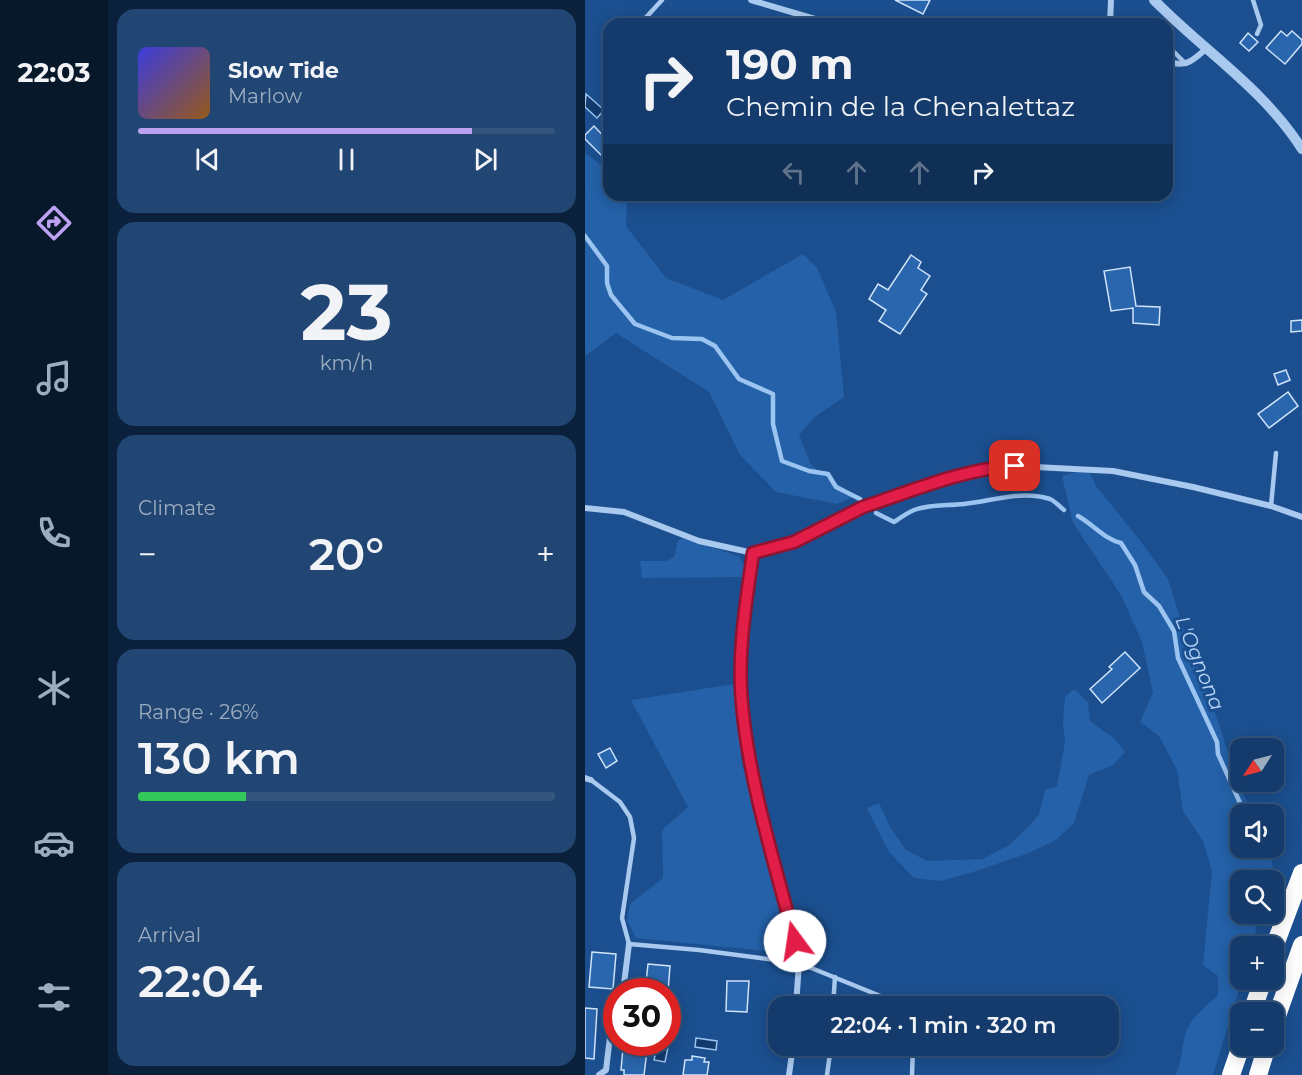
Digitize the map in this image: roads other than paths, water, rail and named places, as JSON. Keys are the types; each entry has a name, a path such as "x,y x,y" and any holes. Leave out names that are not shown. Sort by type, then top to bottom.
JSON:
{"highway":[{"path":"1278,936 1302,873"},
{"path":"1282,1002 1302,945"},
{"path":"1231,1075 1238,1056"},
{"path":"1258,1075 1264,1056"}],"street":[{"path":"751,0 812,18"},
{"path":"1110,18 1111,0"},
{"path":"1154,0 1247,82 1266,102 1302,150"},
{"path":"1173,64 1186,64 1207,48"},
{"path":"585,508 624,512 699,541 753,553 794,542 863,507 915,490 998,466 1050,466 1113,471 1193,487 1271,506 1302,517"},
{"path":"753,553 742,632 741,701 748,756 799,963 797,996"},
{"path":"625,978 629,944"},
{"path":"599,1075 606,1070 608,1056"},
{"path":"789,1075 792,1056"}],"lane":[{"path":"646,18 662,0"},
{"path":"1253,0 1260,25 1257,34"},
{"path":"1173,51 1186,64"},
{"path":"1271,506 1276,453"},
{"path":"588,779 620,802 630,818 634,838 622,918 629,944 699,950 799,963 881,996"},
{"path":"833,996 834,977"},
{"path":"827,1075 830,1056"},
{"path":"912,1075 913,1056"}],"waterway":[{"name":"L'Ognona","path":"585,236 607,266 607,283 611,295 635,324 672,338 702,339 715,346 739,379 773,394 773,424 782,461 809,471 828,474 836,487 860,499"},
{"name":"L'Ognona","path":"876,513 894,522 920,508 1028,496 1050,499 1064,510"},
{"name":"L'Ognona","path":"1078,516 1109,538 1121,543 1135,565 1144,592 1159,606 1174,631 1178,658 1217,742 1218,754 1240,804"}]}
